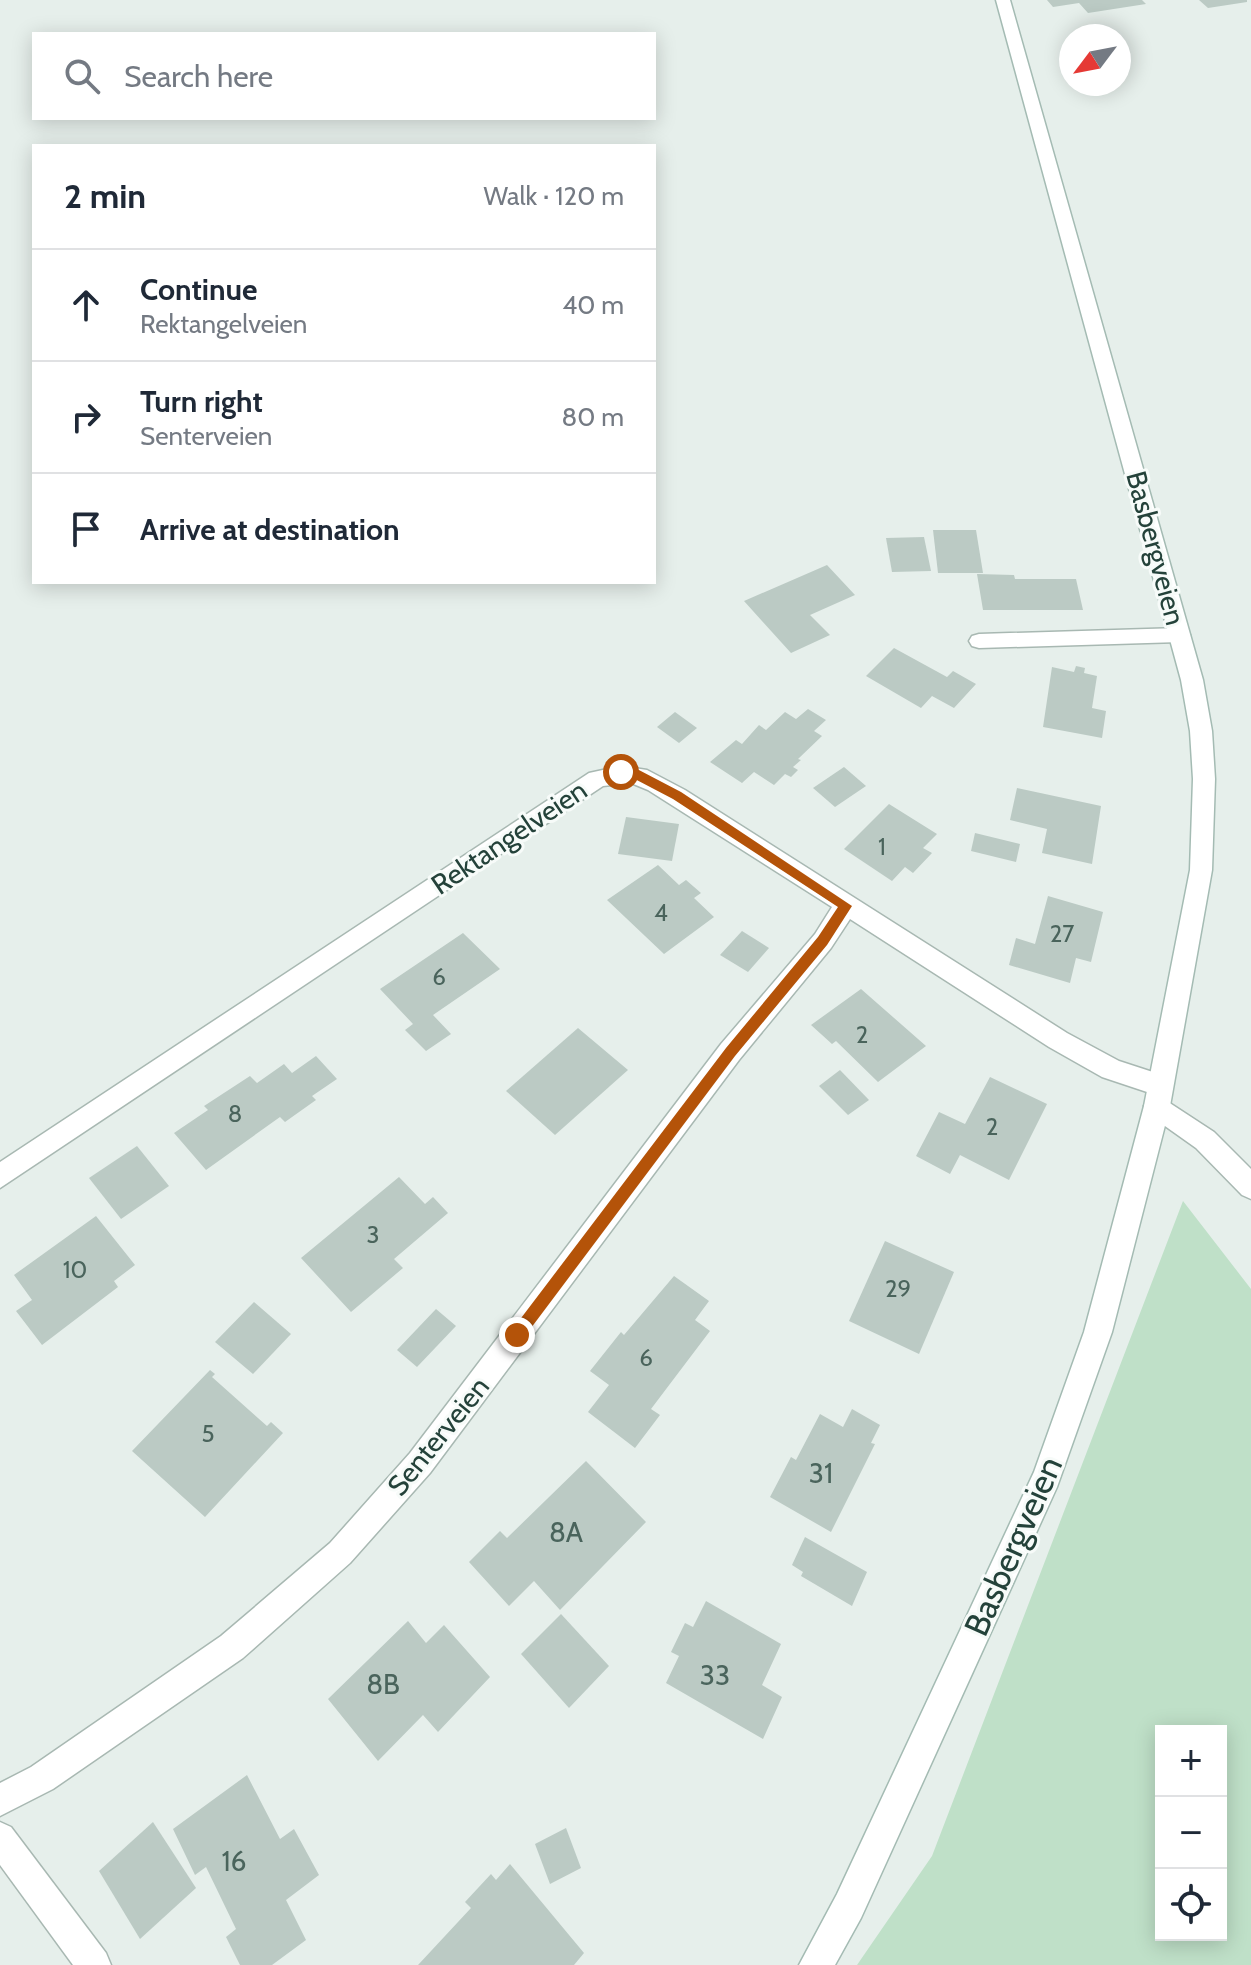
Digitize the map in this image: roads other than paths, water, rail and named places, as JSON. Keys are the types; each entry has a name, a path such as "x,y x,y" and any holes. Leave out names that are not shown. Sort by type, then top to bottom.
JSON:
{"main road":[{"name":"Basbergveien","path":"816,1965 849,1906 1047,1477 1098,1332 1158,1096 1201,870 1204,779 1201,731 1180,635 1003,0"},
{"path":"979,641 1180,635"},
{"name":"Rektangelveien","path":"0,1176 597,779 621,772 633,772 677,796 1058,1040 1158,1096"},
{"name":"Senterveien","path":"0,1800 42,1778 232,1647 340,1553 420,1463 730,1052 823,941 845,906"},
{"path":"1158,1096 1251,1187"},
{"path":"0,1838 94,1965"}]}
